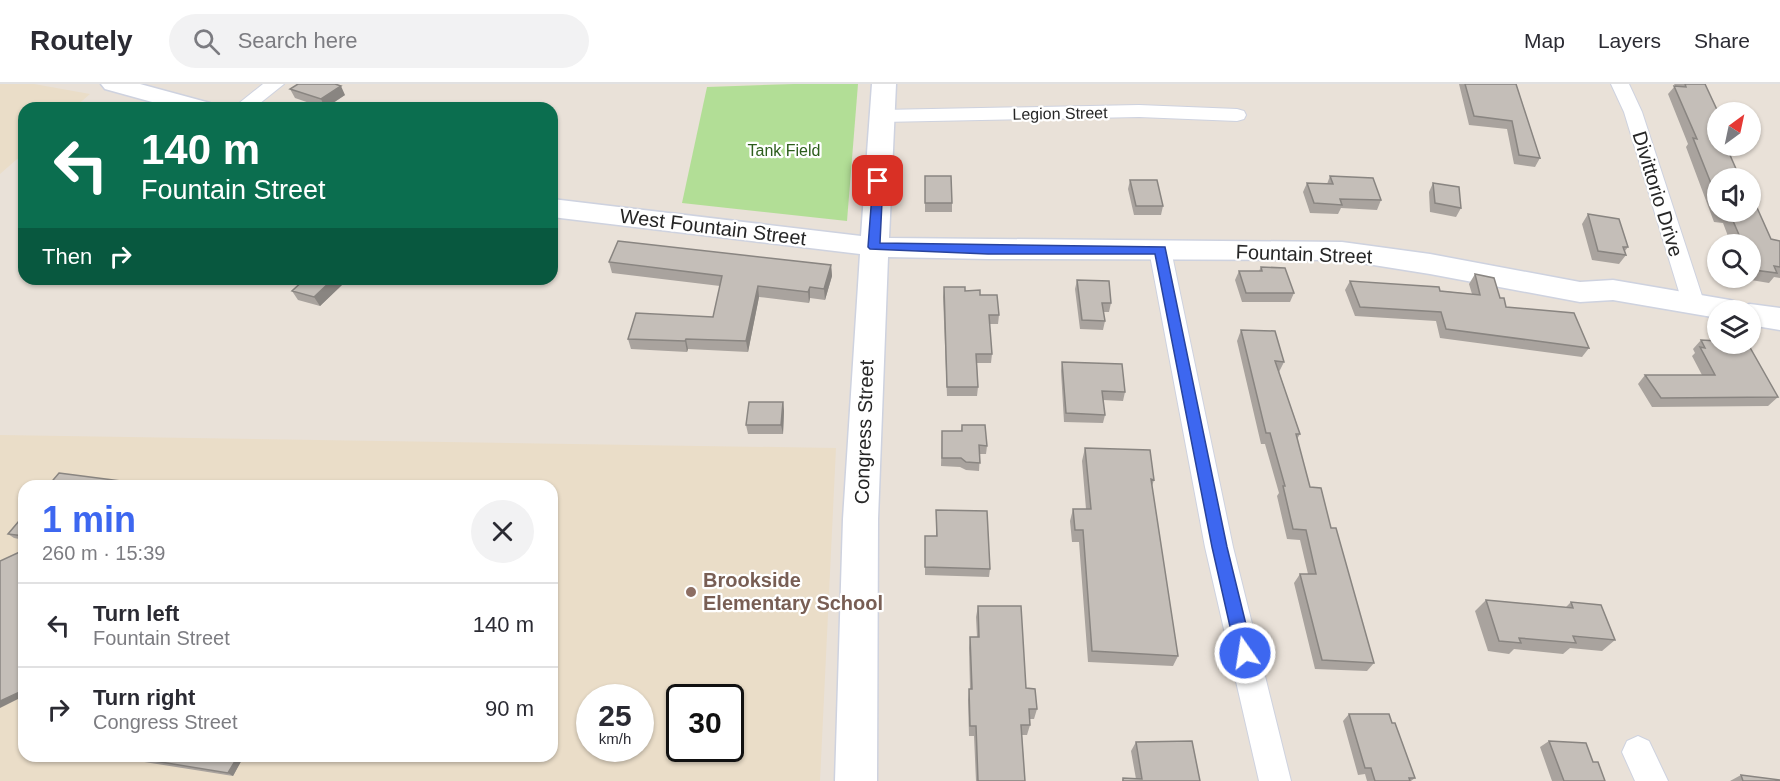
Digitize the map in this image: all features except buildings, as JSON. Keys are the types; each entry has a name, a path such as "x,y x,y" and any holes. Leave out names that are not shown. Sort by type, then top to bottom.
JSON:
{"street":[{"path":"113,84 179,102"},
{"path":"250,102 275,84"},
{"name":"Congress Street","path":"856,781 858,604 864,422 884,84"},
{"name":"Divittorio Drive","path":"1620,84 1633,112 1694,305"},
{"name":"Legion Street","path":"882,116 1139,111 1237,114"},
{"name":"West Fountain Street","path":"558,209 874,247"},
{"name":"Fountain Street","path":"874,247 988,250 1342,251 1580,292 1614,290 1707,307"},
{"path":"1160,250 1219,547 1275,781"},
{"path":"1761,316 1780,319"},
{"path":"1638,752 1652,781"}],"shaded area":[{"path":"0,84 34,84 90,94 81,102 18,102 18,158 0,174"},
{"name":"Brookside Elementary School","path":"0,435 836,448 820,781 0,781"}],"green space":[{"name":"Tank Field","path":"858,84 847,221 682,203 707,87"}],"place":[{"name":"Brookside Elementary School","path":"691,592"}],"route":[{"path":"878,181 874,247 988,250 1160,250 1219,547 1245,653"}]}
